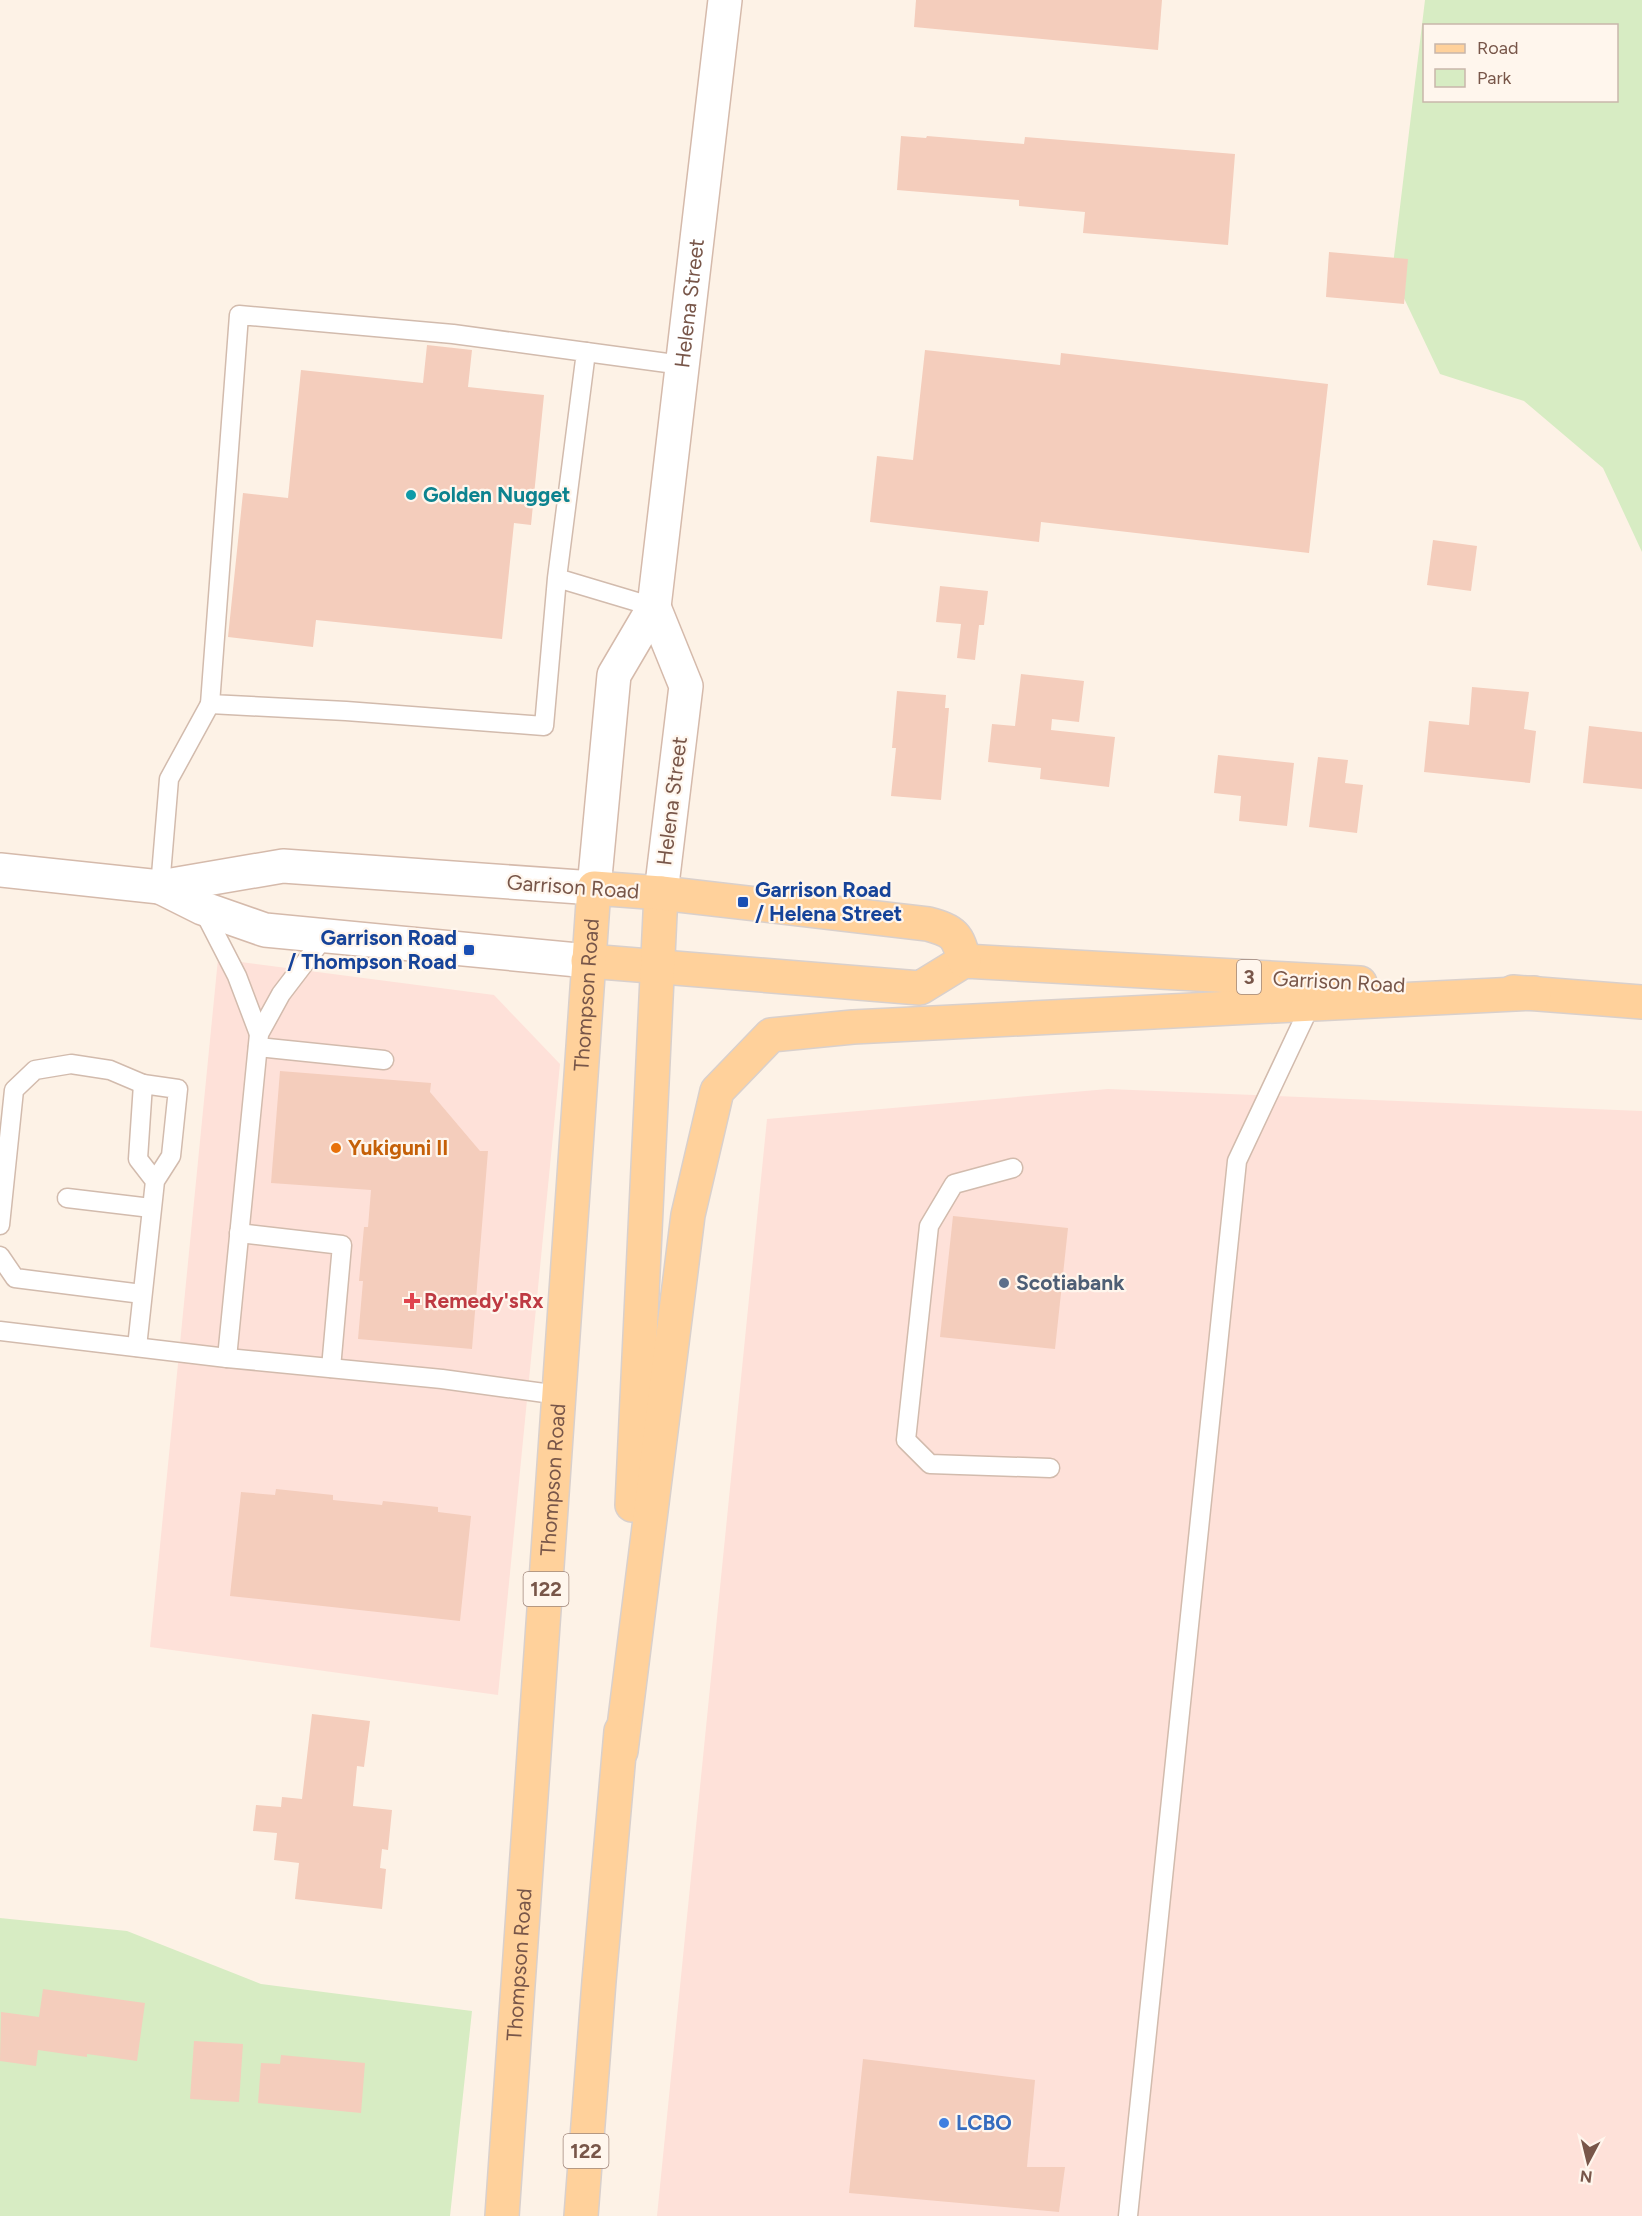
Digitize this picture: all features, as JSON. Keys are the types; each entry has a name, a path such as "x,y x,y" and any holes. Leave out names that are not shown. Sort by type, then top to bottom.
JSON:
{"main road":[{"name":"Helena Street","path":"594,888 614,675 654,607 725,0"},
{"name":"Helena Street","path":"654,607 686,686 661,893"},
{"name":"Garrison Road","path":"0,870 160,887 283,866 661,893 928,924 945,928 956,936 964,961"},
{"name":"Garrison Road","path":"160,887 202,908 265,930 588,961 920,988 964,961 1534,993 1642,1002"},
{"name":"Thompson Road","path":"502,2216 594,888"},
{"name":"122","path":"581,2216 599,1981 621,1751 661,893"},
{"path":"621,1751 688,1215 717,1091 771,1035 853,1026 1534,993"}],"lane":[{"path":"160,887 169,779 210,704 239,315 453,334 682,365"},
{"path":"210,704 544,726 557,578 586,352"},
{"path":"557,578 654,607"},
{"path":"202,908 237,976 259,1040"},
{"path":"227,1358 259,1040 281,994 326,935"},
{"path":"1128,2216 1237,1161 1311,1004"},
{"path":"259,1040 384,1060"},
{"path":"0,1225 14,1090 35,1070 71,1064 110,1070 143,1084 178,1089 171,1156 155,1181 137,1347"},
{"path":"143,1084 138,1159 155,1181"},
{"path":"1013,1168 954,1184 928,1226 906,1440 930,1464 1050,1468"},
{"path":"67,1198 151,1208"},
{"path":"239,1233 342,1245 331,1368"},
{"path":"0,1256 15,1278 142,1294"},
{"path":"0,1331 227,1358 442,1379 559,1395"}],"shaded area":[{"path":"218,959 494,995 560,1064 498,1695 150,1647"},
{"path":"1108,1089 1642,1111 1642,2216 657,2216 767,1119"}],"green space":[{"path":"1425,0 1642,0 1642,552 1603,468 1524,401 1440,374 1392,273"},
{"path":"0,1918 127,1931 261,1984 472,2011 450,2216 0,2216"}],"building":[{"path":"916,0 1162,0 1158,50 914,27"},
{"path":"901,136 1024,144 1025,137 1235,154 1228,245 1083,233 1085,212 1019,206 1019,200 897,190"},
{"path":"1329,252 1408,259 1404,304 1326,297"},
{"name":"Golden Nugget","path":"427,345 472,350 468,387 544,395 531,525 514,523 502,639 316,620 313,647 228,637 243,493 288,498 301,370 423,383"},
{"path":"925,350 1060,365 1061,353 1328,384 1309,553 1041,522 1039,542 870,522 877,456 913,460"},
{"path":"1433,540 1477,546 1471,591 1427,585"},
{"path":"940,586 988,591 984,625 979,625 975,660 957,658 961,624 936,622"},
{"path":"1021,674 1084,681 1079,722 1052,719 1051,730 1115,737 1109,787 1040,779 1041,768 988,762 992,724 1015,726"},
{"path":"1472,687 1529,692 1524,729 1536,731 1530,783 1424,772 1429,721 1469,725"},
{"path":"897,691 946,695 945,708 949,708 941,800 891,796 896,748 892,748"},
{"path":"1589,726 1642,732 1642,789 1583,783"},
{"path":"1218,755 1294,763 1287,826 1239,821 1241,796 1214,793"},
{"path":"1318,757 1348,760 1345,783 1363,785 1357,833 1309,827"},
{"path":"280,1071 431,1083 430,1092 480,1151 488,1151 472,1349 358,1339 363,1281 359,1281 364,1227 368,1227 371,1190 271,1183"},
{"name":"Scotiabank","path":"953,1216 1068,1228 1055,1349 940,1337"},
{"path":"276,1489 333,1495 333,1500 382,1505 383,1501 438,1507 438,1512 471,1516 460,1621 230,1596 241,1492 275,1495"},
{"path":"312,1714 370,1721 364,1767 357,1766 353,1806 392,1810 388,1850 382,1849 380,1868 386,1869 382,1909 295,1899 299,1863 274,1860 277,1833 253,1831 256,1805 281,1807 282,1797 302,1799"},
{"path":"43,1989 145,2003 137,2061 38,2050 36,2066 0,2061 1,2012 39,2017"},
{"path":"194,2041 243,2044 239,2102 190,2099"},
{"path":"281,2055 365,2063 361,2113 258,2103 261,2063 280,2064"},
{"name":"LCBO","path":"863,2059 1035,2080 1027,2167 1065,2167 1059,2212 849,2193"}],"place":[{"name":"Golden Nugget","path":"411,495"},
{"name":"Garrison Road / Helena Street","path":"743,902"},
{"name":"Garrison Road / Thompson Road","path":"469,950"},
{"name":"Yukiguni II","path":"336,1148"},
{"name":"Scotiabank","path":"1004,1283"},
{"name":"Remedy'sRx","path":"412,1301"},
{"name":"LCBO","path":"944,2123"}]}
